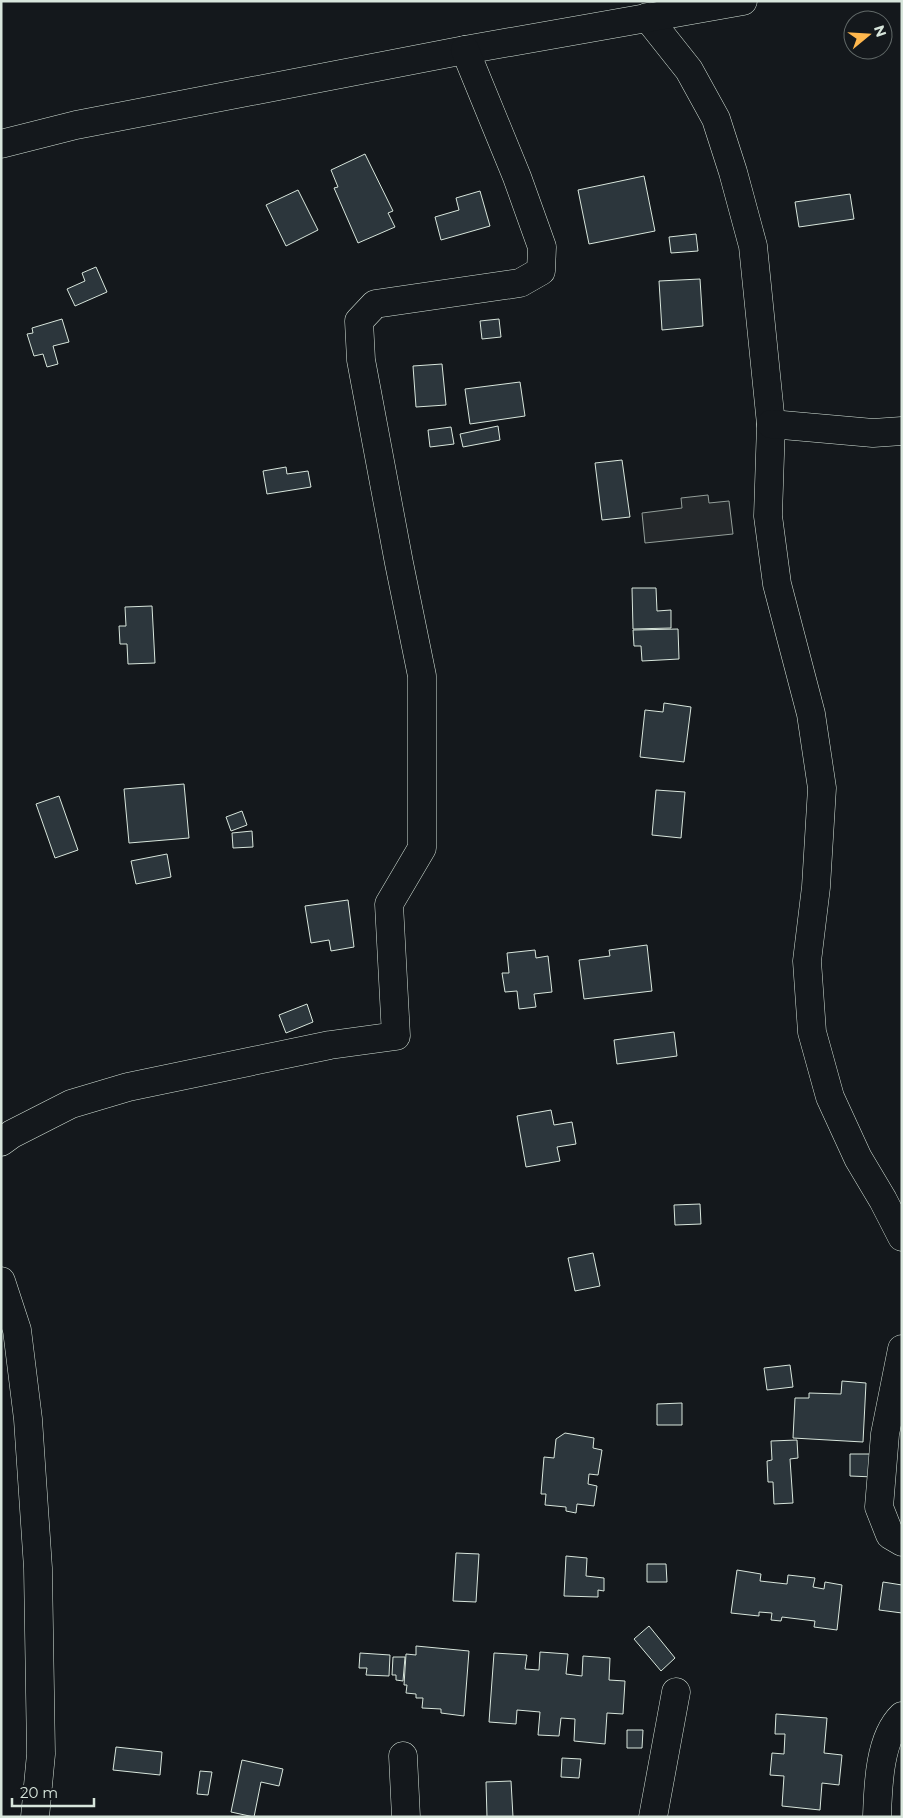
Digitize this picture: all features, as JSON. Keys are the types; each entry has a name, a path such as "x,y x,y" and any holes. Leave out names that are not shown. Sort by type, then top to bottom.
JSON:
{"street":[{"path":"1,144 76,125 465,50 634,13 743,1"},
{"path":"634,13 689,70 716,119 753,246 771,424 768,516 776,574 811,714 822,788 816,887 807,961 812,1032 830,1097 858,1158 884,1200 902,1237"},
{"path":"1,1142 12,1134 71,1104 128,1087 330,1045 396,1036 389,904 422,848 422,676 399,563 362,360 359,321 375,304 520,283 541,270 542,247 517,177 465,50"},
{"path":"771,424 873,433 902,431"},
{"path":"1,1281 17,1330 28,1419 38,1568 41,1754 35,1817"},
{"path":"902,1349 885,1434 879,1507 890,1535 902,1542"},
{"path":"653,1817 676,1692"},
{"path":"877,1817 878,1783 886,1743 898,1719 902,1716"},
{"path":"404,1756 406,1817"}],"shaded area":[{"path":"708,495 709,503 729,501 733,534 645,543 642,513 682,508 681,498"}],"building":[{"path":"365,154 393,211 388,213 395,227 358,243 334,188 338,187 331,170"},
{"path":"644,176 655,231 589,244 578,190"},
{"path":"298,190 318,230 286,246 266,205"},
{"path":"480,191 490,226 441,240 435,217 459,210 456,198"},
{"path":"850,194 854,219 799,227 795,202"},
{"path":"696,234 698,251 671,253 669,237"},
{"path":"96,267 107,292 75,306 67,289 85,281 82,273"},
{"path":"700,279 703,326 662,330 659,281"},
{"path":"62,319 69,342 53,346 58,364 47,367 43,354 34,356 27,334 33,333 32,328"},
{"path":"499,319 501,337 482,339 480,321"},
{"path":"442,364 446,405 416,407 413,366"},
{"path":"520,382 525,416 470,424 465,389"},
{"path":"498,426 500,440 463,447 460,434"},
{"path":"451,427 454,444 430,447 428,430"},
{"path":"622,460 630,517 602,520 595,463"},
{"path":"286,467 287,474 308,471 311,487 267,494 263,471"},
{"path":"632,588 656,588 657,611 671,610 671,628 633,629"},
{"path":"152,606 155,663 128,664 127,644 120,644 119,626 126,626 125,607"},
{"path":"678,629 679,659 642,661 641,646 634,646 633,630"},
{"path":"664,703 691,707 684,762 640,757 645,710 663,712"},
{"path":"184,784 189,838 129,843 124,789"},
{"path":"656,790 685,792 681,838 652,835"},
{"path":"59,796 78,850 55,858 36,804"},
{"path":"242,811 247,825 231,831 226,817"},
{"path":"252,831 253,847 233,848 232,833"},
{"path":"167,854 171,877 136,884 131,861"},
{"path":"348,900 354,947 331,951 329,940 311,943 305,906"},
{"path":"647,945 652,991 584,999 579,960 610,956 609,950"},
{"path":"535,950 536,958 548,956 552,992 534,994 536,1007 519,1009 517,991 505,992 502,973 509,973 507,953"},
{"path":"307,1004 313,1022 286,1033 279,1015"},
{"path":"674,1032 677,1056 617,1064 614,1040"},
{"path":"551,1110 554,1125 572,1122 576,1144 557,1147 560,1161 526,1167 517,1116"},
{"path":"700,1204 701,1224 675,1225 674,1205"},
{"path":"593,1253 600,1286 575,1291 568,1258"},
{"path":"790,1365 793,1387 767,1390 764,1368"},
{"path":"842,1381 866,1383 863,1442 793,1438 795,1398 809,1398 809,1393 841,1394"},
{"path":"682,1403 682,1425 657,1425 657,1404"},
{"path":"565,1433 594,1438 593,1448 602,1450 598,1475 589,1474 588,1484 597,1486 594,1506 577,1504 576,1513 566,1511 566,1507 545,1505 546,1494 541,1494 544,1457 554,1458 556,1439"},
{"path":"797,1440 798,1458 790,1459 793,1503 774,1504 773,1482 768,1482 767,1461 772,1460 771,1441"},
{"path":"850,1454 874,1454 874,1477 850,1476"},
{"path":"456,1553 479,1554 476,1602 453,1601"},
{"path":"566,1556 587,1558 586,1576 604,1578 604,1591 598,1590 598,1597 564,1596"},
{"path":"647,1564 666,1564 667,1582 647,1582"},
{"path":"737,1570 761,1574 760,1581 787,1584 788,1575 815,1578 813,1587 824,1589 825,1582 842,1585 837,1630 814,1627 815,1621 782,1617 781,1621 771,1620 772,1613 759,1612 759,1616 731,1613"},
{"path":"883,1582 902,1585 902,1613 879,1610"},
{"path":"649,1626 675,1658 661,1671 634,1639"},
{"path":"416,1646 469,1651 464,1716 441,1713 441,1709 422,1708 423,1698 416,1698 416,1694 406,1693 407,1685 404,1685 406,1654 416,1655"},
{"path":"540,1652 568,1654 566,1674 582,1676 583,1656 610,1658 609,1680 625,1681 623,1714 607,1713 605,1744 574,1741 575,1719 561,1718 559,1736 538,1735 540,1712 517,1710 516,1724 489,1722 494,1653 527,1655 525,1669 539,1670"},
{"path":"360,1653 390,1655 389,1676 366,1675 367,1668 359,1668"},
{"path":"393,1657 405,1657 403,1681 396,1680 396,1675 392,1675"},
{"path":"776,1714 827,1718 824,1753 842,1755 839,1785 822,1783 820,1810 782,1806 784,1776 770,1775 772,1753 784,1754 785,1734 775,1734"},
{"path":"627,1730 643,1730 642,1748 627,1748"},
{"path":"116,1747 162,1752 160,1775 113,1770"},
{"path":"562,1758 581,1759 579,1778 561,1777"},
{"path":"242,1760 283,1769 279,1786 261,1782 254,1817 231,1812"},
{"path":"200,1771 212,1772 208,1795 197,1794"},
{"path":"511,1781 513,1817 487,1817 486,1782"}]}
